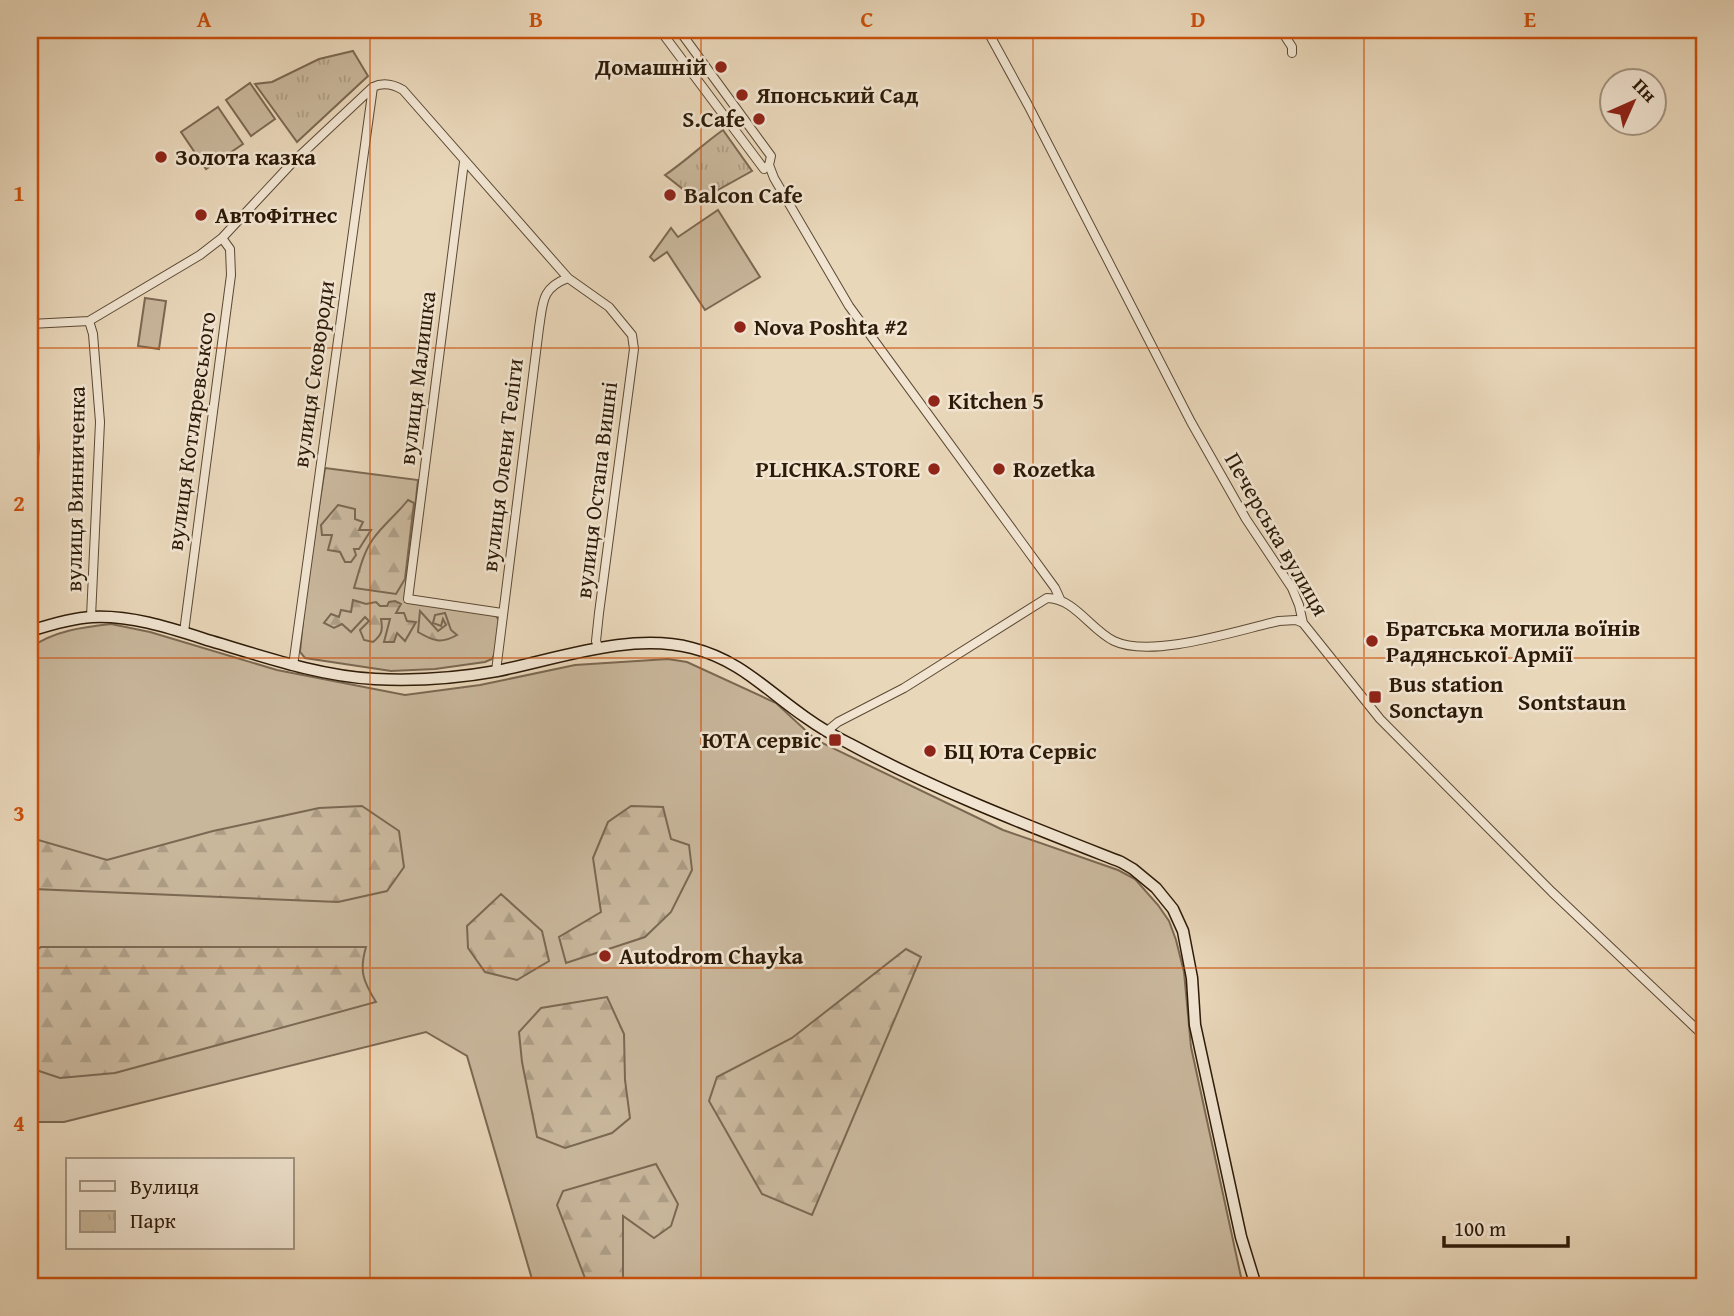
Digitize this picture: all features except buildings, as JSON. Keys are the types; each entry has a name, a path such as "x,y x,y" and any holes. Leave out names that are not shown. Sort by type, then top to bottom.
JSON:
{"street":[{"path":"660,30 764,169 769,166"},
{"path":"679,30 771,156 769,166 849,306 1055,588 1060,600 1104,635 1122,644 1140,648 1177,643 1279,621 1296,620 1303,623"},
{"name":"Печерська вулиця","path":"987,30 1191,422 1246,519 1292,588 1303,623 1380,719 1552,892 1704,1036"},
{"path":"1281,30 1292,47 1292,53"},
{"path":"30,324 89,321 200,255 222,238 292,163 373,87 380,84 403,90 568,278"},
{"name":"вулиця Сковороди","path":"293,666 373,87"},
{"name":"вулиця Малишка","path":"464,162 408,599 502,613"},
{"name":"вулиця Котляревського","path":"184,632 231,275 230,249 222,238"},
{"name":"вулиця Остапа Вишні","path":"568,278 609,307 632,335 634,349 599,613 596,641 599,649"},
{"name":"вулиця Олени Теліги","path":"496,671 544,299 551,286 568,278"},
{"path":"30,306 33,448 30,511"},
{"name":"вулиця Винниченка","path":"89,321 93,334 100,422 91,617"},
{"path":"827,731 838,722 904,688 1032,606 1047,598 1060,600"},
{"path":"30,631 91,617 152,623 293,666 373,679 434,678 496,671 599,649 659,643 691,647 744,670 827,731 941,790 1121,862 1145,877 1167,901 1178,918 1188,949 1195,1025 1241,1237 1256,1286"}],"green space":[{"path":"353,51 368,76 297,142 255,84 272,82 319,59"},
{"path":"250,83 275,119 251,136 226,100"},
{"path":"218,107 243,144 206,169 181,132"},
{"path":"723,130 752,171 698,201 665,175"},
{"path":"718,210 760,277 705,310 667,252 654,261 650,257 671,228 678,237"},
{"path":"145,298 166,301 159,349 138,346"},
{"path":"325,468 418,480 405,602 495,615 499,620 496,651 492,659 435,669 391,671 305,658 300,652 306,589"},
{"path":"408,500 414,503 405,579 396,594 354,588 370,544"},
{"path":"338,505 355,509 355,519 363,522 359,530 371,530 359,549 354,549 356,555 351,562 345,562 340,552 328,550 332,535 322,535 321,525"},
{"path":"353,600 366,604 376,602 380,606 387,606 389,602 395,601 401,604 396,613 404,613 407,621 416,622 405,641 397,633 394,642 384,642 390,619 381,619 381,632 373,642 364,640 360,630 369,621 365,617 351,632 342,624 334,628 324,623 331,614 339,617 341,610 351,612"},
{"path":"420,611 438,631 446,625 443,619 441,626 433,623 435,615 445,613 451,630 457,635 446,640 437,640 418,632"},
{"name":"Autodrom Chayka","path":"111,624 150,632 277,670 405,695 480,685 575,665 668,659 687,662 776,703 816,740 1003,830 1118,870 1135,879 1169,921 1176,940 1184,972 1191,1047 1243,1286 534,1286 467,1056 426,1032 64,1122 30,1122 30,648 58,634"},
{"path":"362,806 399,831 404,867 387,891 338,902 34,889 35,839 107,860 213,831 319,808"},
{"path":"631,806 663,807 671,839 689,845 692,870 671,912 645,937 566,963 559,937 601,912 593,858 608,822"},
{"path":"501,894 542,931 549,961 517,980 485,972 468,948 467,926"},
{"path":"41,947 366,947 363,976 376,1002 115,1073 60,1078 30,1068 30,955"},
{"path":"906,949 921,957 812,1215 762,1194 709,1101 717,1077 792,1038"},
{"path":"607,997 624,1034 625,1080 630,1118 612,1133 565,1148 537,1137 522,1062 519,1032 541,1008"},
{"path":"656,1164 678,1204 671,1226 654,1238 623,1216 623,1286 588,1286 557,1205 563,1191"}],"place":[{"name":"Домашній","path":"721,67"},
{"name":"Японський Сад","path":"742,95"},
{"name":"S.Cafe","path":"759,119"},
{"name":"Золота казка","path":"161,157"},
{"name":"Balcon Cafe","path":"670,195"},
{"name":"АвтоФітнес","path":"201,215"},
{"name":"Nova Poshta #2","path":"740,327"},
{"name":"Kitchen 5","path":"934,401"},
{"name":"PLICHKA.STORE","path":"934,469"},
{"name":"Rozetka","path":"999,469"},
{"name":"Братська могила воїнів Радянської Армії","path":"1372,641"},
{"name":"Bus station Sonctayn","path":"1375,697"},
{"name":"ЮТА сервіс","path":"835,740"},
{"name":"БЦ Юта Сервіс","path":"930,751"},
{"name":"Autodrom Chayka","path":"605,956"}],"district":[{"name":"Sontstaun","path":"1572,702"}]}
